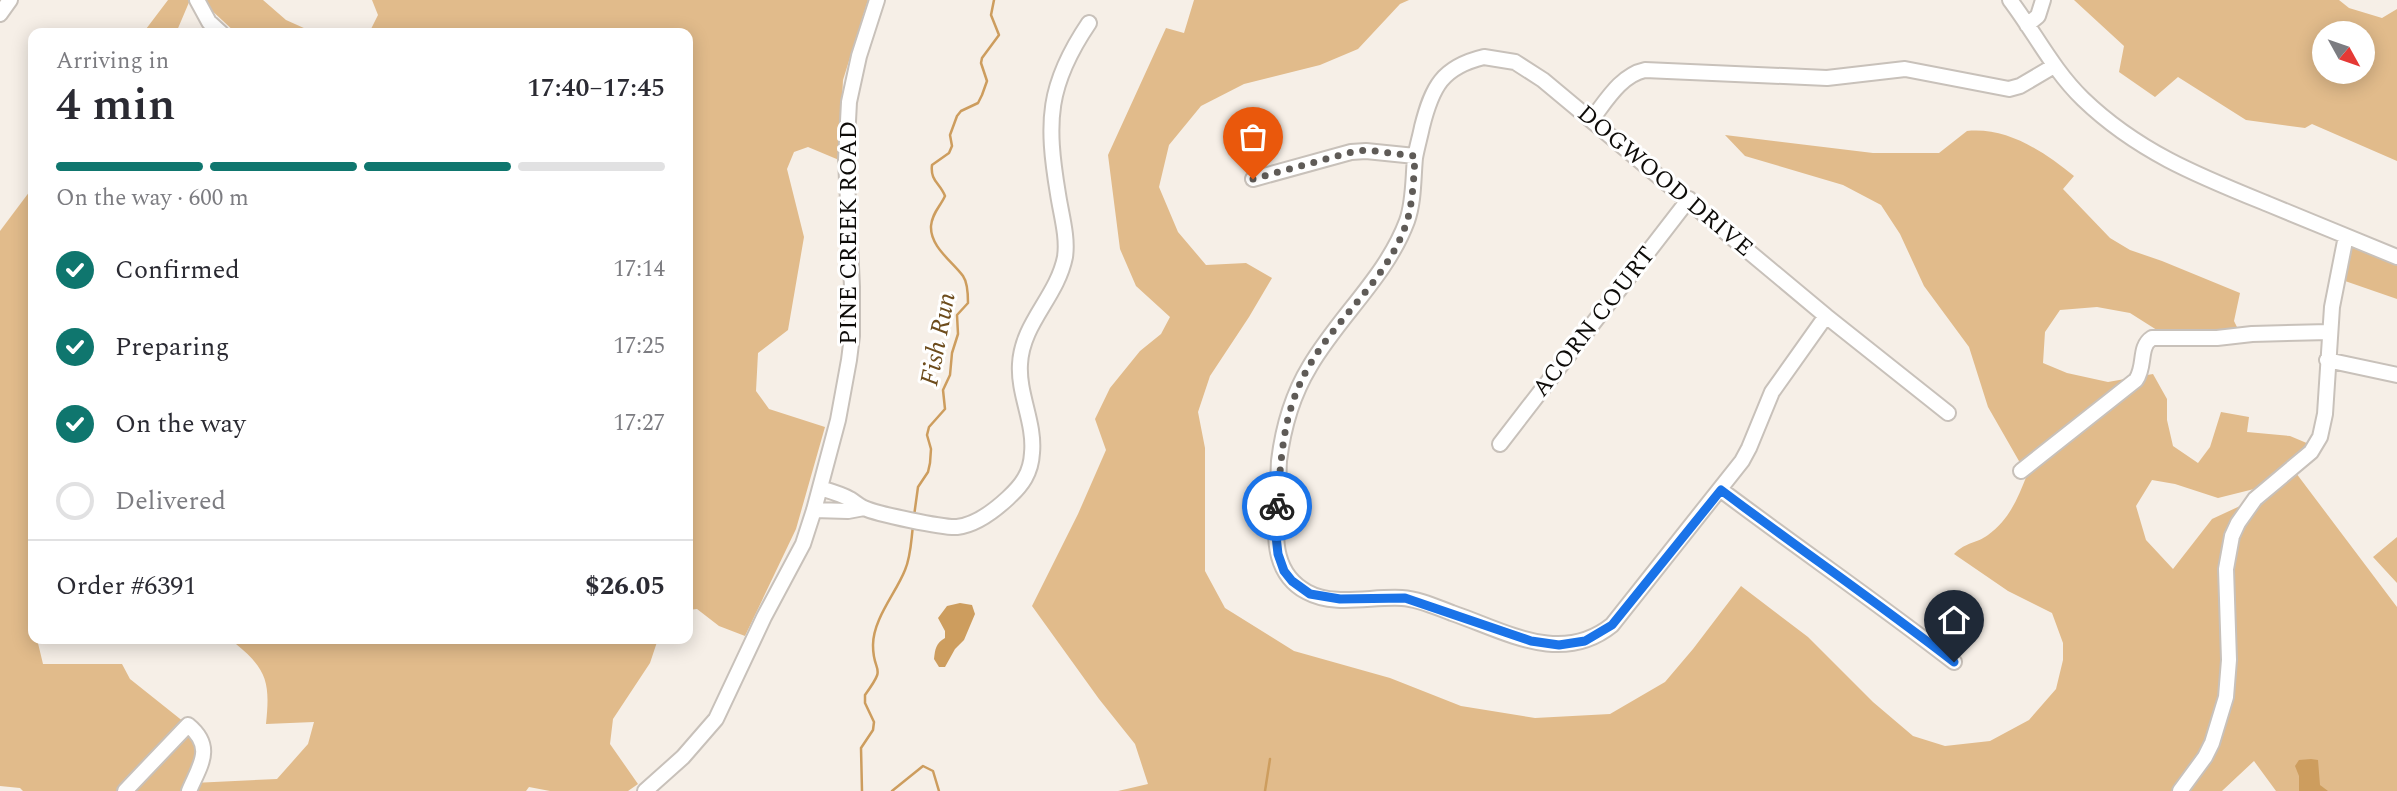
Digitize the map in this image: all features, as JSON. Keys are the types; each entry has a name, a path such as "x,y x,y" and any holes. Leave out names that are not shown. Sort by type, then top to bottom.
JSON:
{"street":[{"path":"0,14 10,0"},
{"path":"197,0 209,22 216,28"},
{"name":"PINE CREEK ROAD","path":"645,791 683,757 716,719 764,617 803,544 814,510 840,410 852,336 846,159 849,102 859,56 877,0"},
{"path":"2010,0 2054,66 2081,97 2111,124 2151,152 2211,181 2397,257"},
{"path":"2027,25 2038,16 2043,0"},
{"path":"820,488 850,499 864,508 958,527 978,520 994,509 1014,492 1028,475 1033,439 1020,369 1021,355 1030,327 1056,284 1065,254 1063,222 1052,156 1052,100 1069,56 1089,23"},
{"name":"DOGWOOD DRIVE","path":"1484,58 1499,58 1528,69 1592,119 1826,316 1772,392 1749,448 1721,490 1617,620 1602,632 1572,645 1546,645 1531,641 1405,598 1340,599 1310,594 1292,581 1284,571 1276,536 1279,461 1293,400 1320,349 1395,249 1408,216 1415,156 1432,93 1440,80 1453,69 1484,58"},
{"path":"1592,119 1624,80 1637,71 1656,69 1827,78 1905,69 2009,89 2020,86 2054,66"},
{"path":"1253,179 1366,150 1415,156"},
{"name":"ACORN COURT","path":"1500,444 1689,199"},
{"path":"2180,791 2205,757 2218,728 2224,705 2229,660 2226,569 2232,536 2255,499 2316,445 2325,414 2329,332 2337,270 2346,236"},
{"path":"1826,316 1948,413"},
{"path":"2021,471 2136,380 2143,369 2143,349 2146,342 2152,338 2217,338 2252,334 2329,332"},
{"path":"2327,360 2397,375"},
{"path":"1721,490 1954,662"},
{"path":"814,510 848,511 864,508"},
{"path":"125,791 188,725 199,734 204,758 189,791"}],"shaded area":[{"path":"168,0 190,0 178,28 147,28"},
{"path":"197,0 263,0 286,20 304,28 231,28"},
{"path":"372,0 868,0 843,80 839,160 808,147 794,152 787,169 804,237 788,330 758,353 756,391 769,409 825,427 796,529 745,636 719,626 697,609 693,609 693,28 372,28 378,15"},
{"path":"1194,0 1409,0 1400,4 1358,49 1320,65 1244,84 1201,106 1169,145 1159,187 1178,232 1206,265 1246,263 1272,278 1210,376 1198,412 1205,448 1205,571 1225,608 1294,651 1390,678 1461,706 1535,718 1610,714 1665,682 1741,586 1808,637 1873,702 1913,736 1945,746 1990,741 2029,720 2056,689 2063,660 2063,643 2052,613 2008,591 1954,554 1988,535 2002,523 2027,475 1988,407 1969,347 1924,286 1900,234 1881,205 1843,185 1745,156 1725,135 1873,153 1939,153 1967,131 1997,133 2038,150 2074,176 2063,189 2110,238 2130,250 2240,293 2234,321 2239,331 2160,332 2130,313 2097,307 2060,310 2045,332 2043,363 2067,373 2108,382 2153,374 2167,399 2167,420 2173,446 2198,463 2210,447 2221,412 2249,417 2247,432 2290,436 2309,444 2258,488 2218,498 2175,484 2152,480 2136,506 2146,540 2173,569 2212,519 2240,506 2222,544 2224,668 2217,714 2209,744 2174,791 1118,791 1148,784 1135,744 1032,606 1078,514 1106,450 1095,419 1110,388 1140,351 1161,334 1170,317 1136,286 1120,249 1108,155 1166,28 1184,33"},
{"path":"2074,0 2339,0 2349,8 2382,18 2397,9 2397,161 2312,124 2305,128 2246,120 2178,77 2155,97 2119,72 2124,46"},
{"path":"28,194 28,644 38,644 43,664 122,664 130,679 199,734 193,783 277,779 308,744 314,722 266,724 268,698 261,670 236,644 656,644 650,663 613,719 610,744 638,784 628,791 550,791 529,787 526,791 23,791 20,788 0,786 0,231"},
{"path":"2353,244 2397,263 2397,299 2345,281"},
{"path":"2296,473 2397,607 2397,791 2276,791 2254,761 2222,791 2187,791 2212,757 2226,724 2235,677 2232,554 2242,524 2268,495"},
{"path":"2397,537 2397,583 2373,557"},
{"path":"960,603 972,605 975,614 964,640 955,649 945,667 939,667 934,659 935,652 938,644 945,638 945,631 938,618 947,606"},
{"path":"2299,760 2318,760 2320,785 2328,791 2299,791 2299,776 2295,766"}],"waterway":[{"name":"Fish Run","path":"914,516 918,487 928,472 930,463 931,449 927,435 929,427 945,409 943,390 950,375 952,353 958,334 957,315 968,303 965,279 942,253 932,234 933,217 945,196 934,178 932,165 949,153 952,146 950,135 957,116 961,111 978,103 982,95 987,81 982,58 999,35 991,15 994,0"},
{"name":"Fish Run","path":"862,791 861,748 873,730 874,722 865,703 865,695 878,673 874,635 907,565 913,526"},
{"path":"1265,791 1270,759"},
{"path":"892,791 923,766 933,771 939,791"}],"way so far":[{"path":"1253,179 1338,154 1366,150 1415,156 1408,216 1395,249 1320,349 1293,400 1279,461 1277,506"}],"route":[{"path":"1277,506 1276,536 1284,571 1292,581 1310,594 1340,599 1405,598 1531,641 1546,645 1572,645 1585,641 1612,625 1721,490 1954,662"}]}
